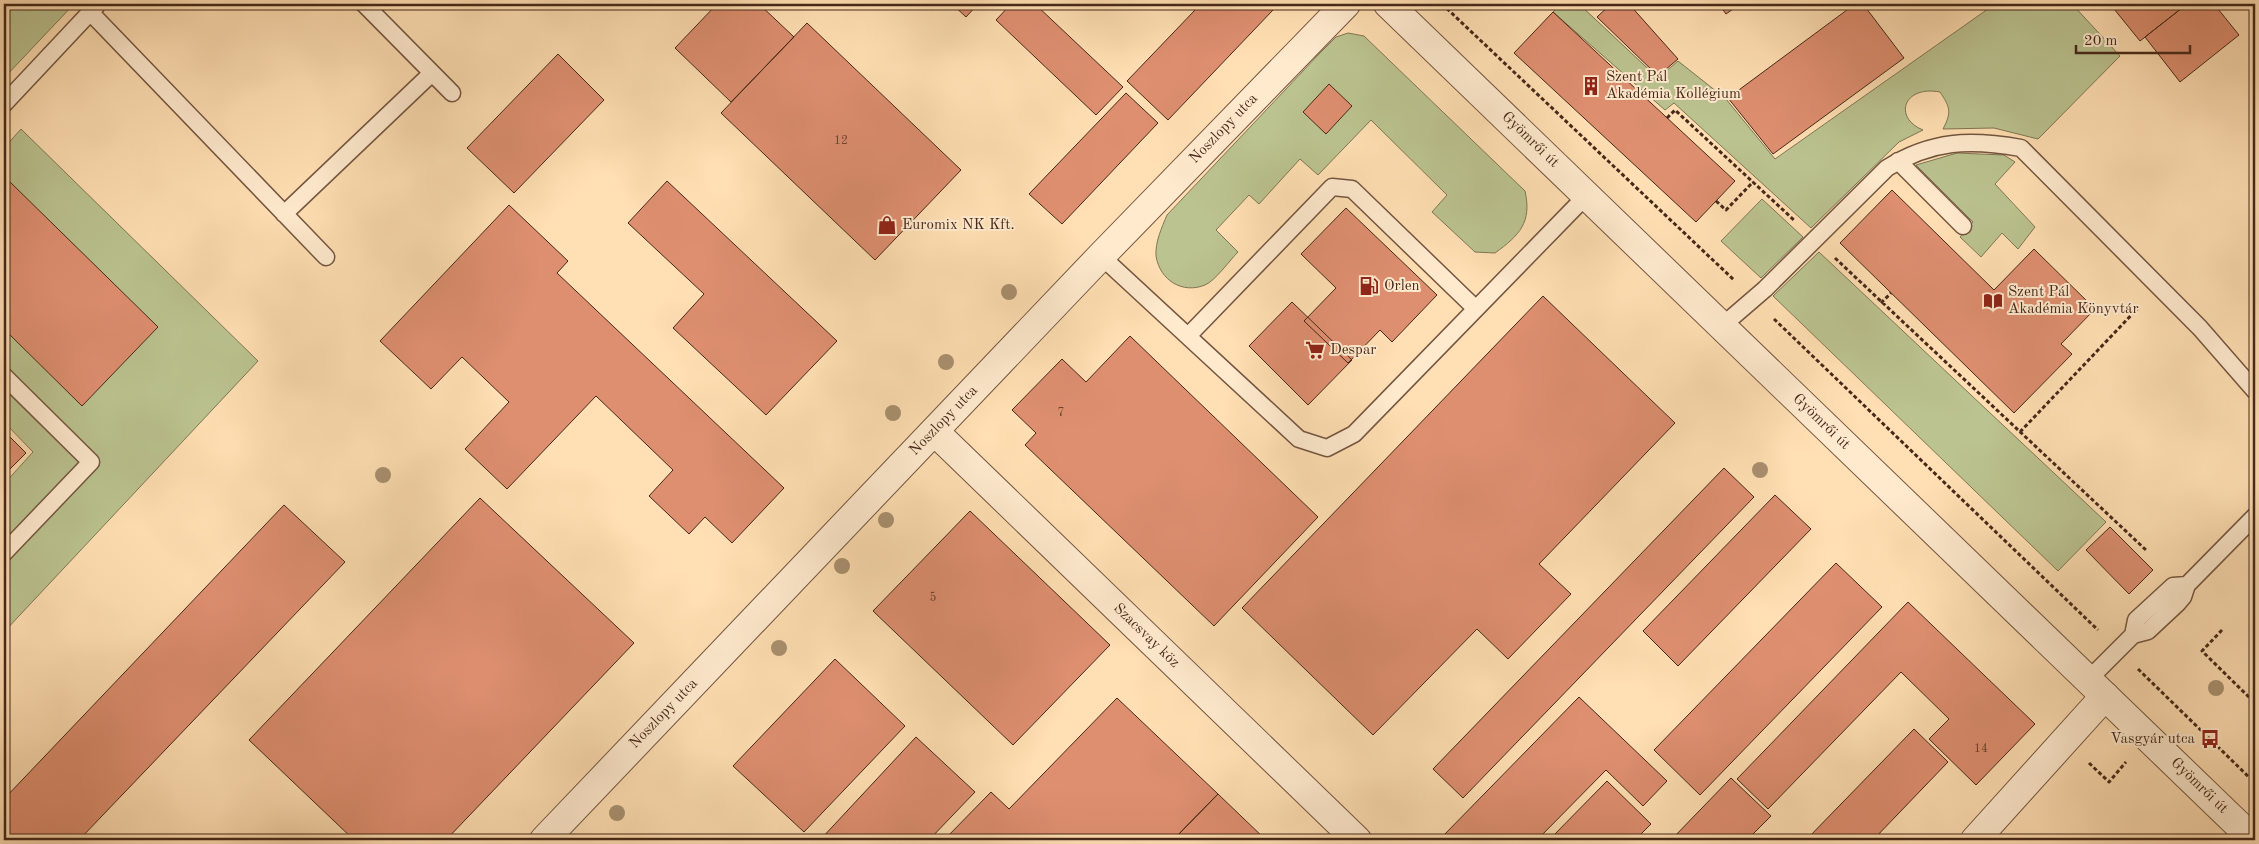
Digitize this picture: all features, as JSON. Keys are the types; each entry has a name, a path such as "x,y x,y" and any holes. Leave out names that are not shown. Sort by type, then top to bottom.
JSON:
{"street":[{"name":"Noszlopy utca","path":"554,837 934,431 1346,4"},
{"name":"Gyömrői út","path":"1388,4 2254,840"},
{"name":"Szacsvay köz","path":"934,431 1357,840"},
{"path":"1975,840 2096,688"}],"lane":[{"path":"364,4 452,93"},
{"path":"4,104 94,8 326,258"},
{"path":"284,214 432,73"},
{"path":"1722,326 1816,239 1887,168 1911,154 1942,144 1986,142 2021,148 2200,328 2255,391"},
{"path":"1898,162 1963,226"},
{"path":"1188,336 1332,187 1352,189 1476,309"},
{"path":"1101,256 1299,439 1326,448 1354,434 1587,195"},
{"path":"4,376 91,462 4,553"},
{"path":"2096,688 2119,650 2133,635 2148,631 2183,597 2186,585 2255,516"}],"path":[{"path":"1442,4 1753,299 2255,783"},
{"path":"1667,118 1675,110 1816,239 1881,303 2147,551"},
{"path":"1716,201 1726,210 1753,182"},
{"path":"2020,432 2158,286"},
{"path":"1881,303 1891,293"},
{"path":"2222,630 2202,651 2255,703"}],"green space":[{"path":"4,4 74,4 4,78"},
{"path":"1561,4 1579,4 1658,78 1678,61 1726,99 1775,159 1995,4 2072,4 2120,56 2038,139 1994,128 1943,129 1949,110 1940,92 1927,91 1918,93 1910,98 1906,104 1905,111 1914,125 1923,130 1899,142 1811,228 1674,103 1665,110 1553,12"},
{"path":"1348,33 1364,36 1525,191 1527,211 1522,227 1517,234 1495,253 1475,252 1432,212 1447,195 1371,120 1318,175 1300,159 1259,204 1249,195 1216,230 1238,252 1209,283 1189,288 1167,279 1158,265 1156,251 1167,215 1320,53 1336,37"},
{"path":"21,129 258,361 4,632 4,484 33,452 4,422 4,148"},
{"path":"1957,153 2004,155 2015,162 1995,184 2035,227 2018,249 2002,233 1981,257 1960,237 1973,222 1916,165"},
{"path":"1762,199 1803,237 1761,278 1721,241"},
{"path":"1819,252 2106,522 2058,571 1773,296"}],"building":[{"path":"717,4 759,4 794,37 731,102 675,48"},
{"path":"952,4 978,4 966,17"},
{"path":"1011,4 1035,4 1123,87 1096,115 996,20"},
{"path":"1191,4 1273,4 1273,10 1168,120 1127,81 1196,9"},
{"path":"1611,4 1629,4 1678,59 1658,76 1597,17"},
{"path":"1719,4 1740,4 1726,14"},
{"path":"1855,4 1863,4 1904,58 1773,154 1728,98"},
{"path":"2110,4 2187,4 2140,41"},
{"path":"2187,4 2214,4 2239,35 2180,82 2145,37"},
{"name":"Szent Pál Akadémia Kollégium","path":"1553,12 1735,181 1696,222 1514,53"},
{"path":"807,23 961,170 875,260 721,113"},
{"path":"558,54 604,100 514,193 467,148"},
{"path":"1329,84 1352,106 1326,134 1303,112"},
{"path":"1126,93 1158,123 1062,224 1029,194"},
{"path":"7,179 158,327 82,406 4,329 4,182"},
{"path":"667,181 837,341 766,415 673,328 704,294 628,223"},
{"name":"Szent Pál Akadémia Könyvtár","path":"1892,190 1994,290 2034,249 2095,309 2061,344 2072,354 2014,413 1840,243"},
{"path":"509,205 568,261 557,273 784,488 732,543 705,517 689,534 649,496 673,470 596,396 507,489 465,449 509,402 462,357 431,389 380,341"},
{"path":"1346,208 1437,295 1392,342 1380,330 1348,363 1304,321 1336,288 1301,254"},
{"path":"1543,296 1675,423 1539,564 1571,594 1508,659 1477,629 1373,735 1242,608"},
{"path":"1292,302 1352,360 1308,405 1249,346"},
{"path":"1130,336 1318,517 1214,626 1025,445 1036,433 1012,410 1062,359 1086,382"},
{"path":"4,431 26,453 4,475"},
{"path":"1724,468 1754,497 1463,798 1433,769"},
{"path":"1775,495 1811,529 1678,666 1643,631"},
{"path":"480,498 634,643 446,840 354,840 249,740"},
{"path":"284,505 345,562 79,840 4,840 4,799"},
{"path":"970,511 1110,645 1013,745 873,611"},
{"path":"2110,527 2153,570 2129,594 2086,550"},
{"path":"1836,563 1882,607 1700,795 1654,750"},
{"path":"1908,602 2035,724 1976,785 1929,739 1949,719 1901,672 1768,809 1737,779"},
{"path":"835,659 905,726 804,832 733,766"},
{"path":"1579,697 1667,781 1643,806 1606,770 1537,840 1445,840 1442,837"},
{"path":"1117,698 1218,794 1173,840 944,840 991,792 1009,809"},
{"path":"1914,729 1948,762 1873,840 1806,840"},
{"path":"916,737 975,792 929,840 820,840"},
{"path":"1731,778 1771,816 1747,840 1671,840"},
{"path":"1607,781 1651,824 1635,840 1549,840"},
{"path":"1218,794 1266,840 1173,840"}],"place":[{"name":"Szent Pál Akadémia Kollégium","path":"1591,86"},
{"name":"Euromix NK Kft.","path":"887,225"},
{"name":"Orlen","path":"1369,286"},
{"name":"Szent Pál Akadémia Könyvtár","path":"1993,301"},
{"name":"Despar","path":"1315,350"},
{"name":"Vasgyár utca","path":"2210,739"}]}
